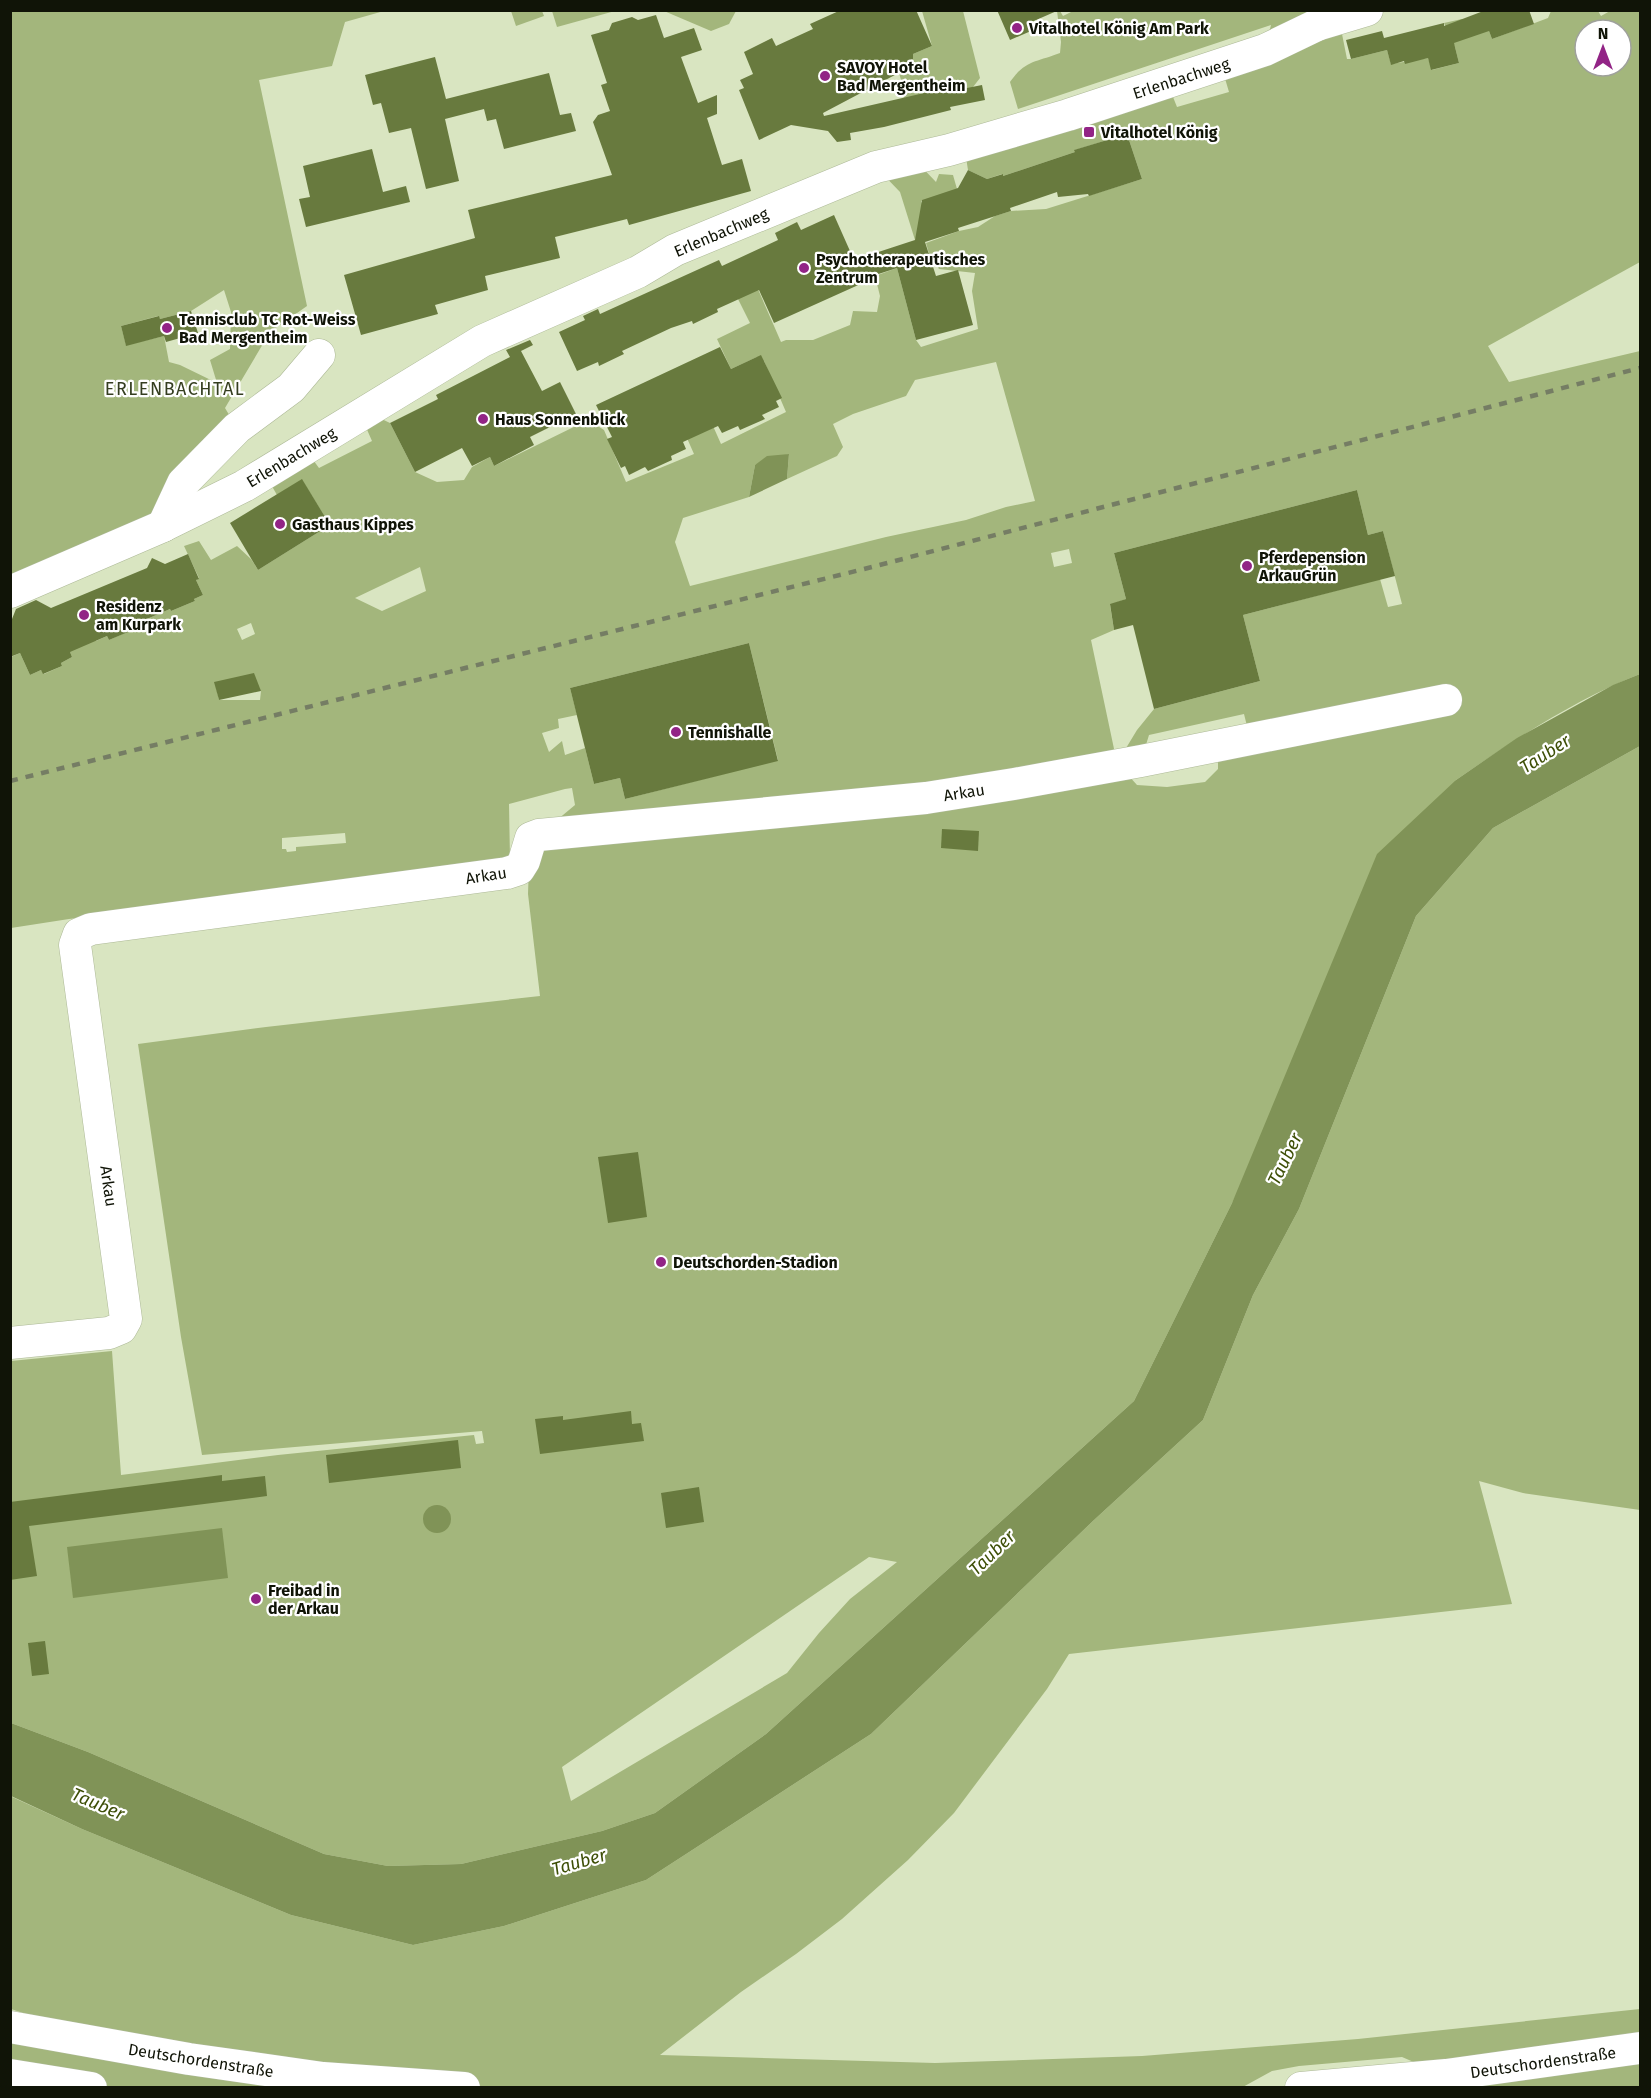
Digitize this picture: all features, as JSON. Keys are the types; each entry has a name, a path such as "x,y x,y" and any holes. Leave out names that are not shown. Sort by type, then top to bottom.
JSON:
{"street":[{"name":"Erlenbachweg","path":"10,592 162,526 244,486 482,341 638,272 675,250 876,167 949,150 1068,115 1265,50 1323,18 1368,10"},
{"path":"162,526 183,483 237,428 291,388 319,355"},
{"name":"Arkau","path":"10,1343 109,1333 121,1328 126,1319 75,945 79,934 91,929 507,873 519,869 531,838 539,835 926,798 1014,784 1446,700"},
{"path":"10,2009 82,2042"},
{"name":"Deutschordenstraße","path":"10,2027 82,2042 323,2078 464,2088"},
{"path":"10,2038 82,2042"},
{"name":"Deutschordenstraße","path":"1301,2088 1446,2075 1641,2048"},
{"path":"10,2075 91,2088"}],"shaded area":[{"path":"552,10 615,11 557,27"},
{"path":"1075,10 1367,11 1339,19 1347,59 1387,50 1391,64 1428,58 1432,70 1459,63 1455,47 1444,23 1462,19 1489,31 1492,39 1548,18 1551,11 1598,11 1601,16 1610,11 1640,11 1640,262 1488,346 1509,382 1640,351 1640,674 1568,708 1456,780 1232,1203 1134,1401 766,1734 655,1813 602,1831 461,1864 388,1866 324,1854 88,1752 11,1723 11,1361 112,1351 121,1475 278,1455 474,1435 476,1444 484,1443 482,1431 202,1455 181,1337 138,1044 540,996 528,894 529,865 539,835 575,805 572,788 509,804 510,860 11,928 11,657 20,653 30,675 41,670 44,674 62,666 61,663 72,657 63,636 89,625 96,641 107,636 109,640 127,632 126,628 195,601 194,599 203,595 196,580 199,578 184,546 199,541 211,560 237,546 251,559 258,570 330,525 302,480 277,495 265,474 305,449 319,468 372,441 361,416 367,412 390,423 415,472 437,482 464,480 472,467 490,457 494,466 588,420 604,430 626,482 694,454 671,402 697,390 721,444 786,412 764,361 760,363 757,357 731,369 717,339 750,323 727,277 747,264 781,342 813,340 850,325 853,311 877,312 880,296 875,276 897,268 916,340 921,347 978,329 972,291 975,273 939,269 930,257 926,243 978,227 995,216 1011,211 1046,209 1142,179 1127,134 1003,176 1002,174 987,179 968,170 964,145 1167,82 1177,107 1229,92 1221,65 1265,50 1271,25 1018,109 1010,82 1026,66 1060,53 1057,11 1060,11 1063,16","holes":["996,362 1035,501 1006,507 966,520 886,537 690,586 675,542 683,518 749,497 755,465 789,454 787,479 837,456 843,447 833,424 853,414 906,396 915,380","1357,490 1368,535 1383,531 1402,604 1388,607 1380,579 1243,615 1260,681 1154,709 1137,730 1117,763 1091,640 1114,630 1110,605 1126,599 1114,553","1069,549 1072,563 1054,567 1051,553","420,567 426,591 382,611 355,598","251,623 255,634 242,640 237,629","749,643 778,760 625,799 620,778 594,784 585,748 565,755 562,741 549,752 542,733 559,728 558,719 577,715 570,688","215,682 261,691 260,700 219,700","1244,714 1250,738 1218,754 1218,769 1205,782 1167,787 1137,785 1118,764 1141,761 1149,735","345,833 346,843 296,847 296,851 287,852 286,849 282,849 282,838","869,1557 897,1562 850,1599 787,1673 571,1801 562,1767"]},
{"path":"11,11 384,11 345,22 332,66 259,80 307,306 270,332 225,408 237,428 163,526 11,592","holes":["224,290 231,312 230,349 210,360 217,383 169,362 164,336 126,345 121,326 158,316 160,319 191,311"]},
{"path":"511,11 542,11 544,16 516,26"},
{"path":"664,11 736,11 729,24 711,31"},
{"path":"922,11 963,11 980,78 959,105 956,90 904,98 897,81 901,80 899,73 910,67 908,61 912,59 913,54 932,46"},
{"path":"913,158 936,182 939,174 953,175 957,189 921,201 926,215 915,240 900,192 876,167"},
{"path":"1640,746 1640,1510 1523,1493 1479,1481 1512,1604 1069,1654 1047,1689 954,1813 908,1860 842,1919 741,1992 660,2055 935,2063 1142,2056 1358,2039 1640,2009 1640,2087 1301,2087 1444,2075 1402,2057 1299,2066 1272,2071 1241,2088 91,2088 11,2075 11,2038 81,2041 11,2009 10,1796 82,1829 291,1915 413,1945 504,1926 646,1880 871,1734 1094,1520 1203,1420 1253,1295 1299,1209 1416,916 1493,828"}],"water":[{"path":"789,454 787,479 749,497 755,465 767,456"},
{"name":"Tauber","path":"1640,674 1640,746 1493,828 1416,916 1299,1209 1253,1295 1203,1420 1094,1520 871,1734 646,1880 504,1926 413,1945 291,1915 82,1829 11,1796 11,1723 88,1752 324,1854 388,1866 461,1864 602,1831 655,1813 766,1734 1134,1401 1232,1203 1377,854 1456,780 1517,738 1613,685"},
{"path":"437,1505 447,1509 451,1519 447,1529 437,1533 427,1529 423,1519 427,1509"},
{"path":"222,1528 228,1578 73,1598 67,1547"}],"building":[{"name":"SAVOY Hotel Bad Mergentheim","path":"841,10 916,10 932,46 913,54 913,59 908,61 910,67 823,113 824,116 946,88 947,92 982,85 985,100 950,107 951,110 884,127 850,133 851,140 837,142 828,131 791,125 759,140 739,90 744,88 740,80 753,74 744,52 772,38 776,46 813,29 810,24"},
{"name":"Vitalhotel König Am Park","path":"997,10 1059,10 1027,24 1031,31 1010,40"},
{"path":"1486,10 1529,10 1534,24 1492,39 1489,31 1454,43 1459,63 1431,70 1428,58 1391,65 1387,50 1351,59 1346,40 1382,31 1384,38 1444,23 1444,26"},
{"path":"656,15 664,38 694,28 702,50 681,57 698,103 717,95 717,114 707,118 722,165 742,159 751,191 629,225 627,219 555,237 560,258 485,276 488,290 435,305 438,314 361,335 344,275 475,238 468,210 612,175 593,122 598,115 610,111 601,85 607,83 591,35 609,30 612,23 632,17 638,20"},
{"path":"435,57 446,99 549,73 560,115 571,113 576,131 504,149 496,119 487,121 484,109 445,119 459,181 426,189 411,128 389,133 381,103 373,105 365,75"},
{"path":"1127,134 1142,179 1089,196 1088,194 1058,197 1057,192 925,242 936,276 958,270 973,325 916,340 897,268 863,279 865,282 774,323 759,290 717,309 718,312 693,324 692,321 671,328 622,351 624,354 599,366 598,362 577,371 559,332 585,320 583,316 598,309 600,314 719,260 722,266 778,240 775,233 797,222 801,230 834,215 854,260 915,240 922,200 958,188 968,170 987,179 1003,174 1003,176 1075,152 1074,150"},
{"path":"372,149 383,192 406,186 410,202 306,227 299,199 310,197 303,166"},
{"name":"Tennisclub TC Rot-Weiss Bad Mergentheim","path":"191,311 198,333 166,342 164,336 126,346 121,326 159,316 160,319"},
{"name":"Haus Sonnenblick","path":"530,340 533,345 521,351 542,391 560,382 576,414 530,437 534,445 494,466 490,457 472,466 462,448 415,472 390,423 438,399 436,395 510,357 506,350"},
{"path":"720,347 731,369 761,355 782,398 776,401 779,407 762,415 765,419 740,430 738,426 722,433 718,426 683,442 686,449 671,456 672,460 648,471 645,467 629,475 625,466 621,468 607,439 612,437 596,405"},
{"name":"Gasthaus Kippes","path":"302,479 330,525 258,570 230,523"},
{"name":"Pferdepension ArkauGrün","path":"1357,490 1368,535 1383,531 1395,576 1243,615 1260,681 1154,709 1133,625 1114,630 1110,604 1126,599 1114,553"},
{"name":"Residenz am Kurpark","path":"188,554 203,595 194,599 195,601 126,628 128,632 109,640 107,636 70,652 72,657 61,663 62,666 43,674 41,670 30,675 20,653 10,657 10,624 16,609 36,600 51,608 147,568 152,558 165,564"},
{"name":"Tennishalle","path":"749,643 778,761 625,799 620,778 594,784 570,688"},
{"path":"254,673 261,691 219,700 214,682"},
{"path":"942,829 979,831 978,851 941,848"},
{"path":"638,1152 647,1217 608,1223 598,1157"},
{"path":"631,1411 632,1424 641,1423 644,1441 540,1454 535,1419 563,1416 563,1420"},
{"path":"458,1440 461,1468 329,1483 326,1455"},
{"path":"222,1475 222,1481 265,1476 267,1496 29,1526 37,1576 10,1580 10,1502"},
{"path":"699,1487 704,1522 666,1528 661,1493"},
{"path":"45,1641 49,1674 32,1676 28,1643"}],"railway":[{"path":"10,781 864,569 1640,368"}],"place":[{"name":"Vitalhotel König Am Park","path":"1017,28"},
{"name":"SAVOY Hotel Bad Mergentheim","path":"825,76"},
{"name":"Vitalhotel König","path":"1089,132"},
{"name":"Psychotherapeutisches Zentrum","path":"804,268"},
{"name":"Tennisclub TC Rot-Weiss Bad Mergentheim","path":"167,328"},
{"name":"Haus Sonnenblick","path":"483,419"},
{"name":"Gasthaus Kippes","path":"280,524"},
{"name":"Pferdepension ArkauGrün","path":"1247,566"},
{"name":"Residenz am Kurpark","path":"84,615"},
{"name":"Tennishalle","path":"676,732"},
{"name":"Deutschorden-Stadion","path":"661,1262"},
{"name":"Freibad in der Arkau","path":"256,1599"}],"district":[{"name":"ERLENBACHTAL","path":"175,389"}]}
